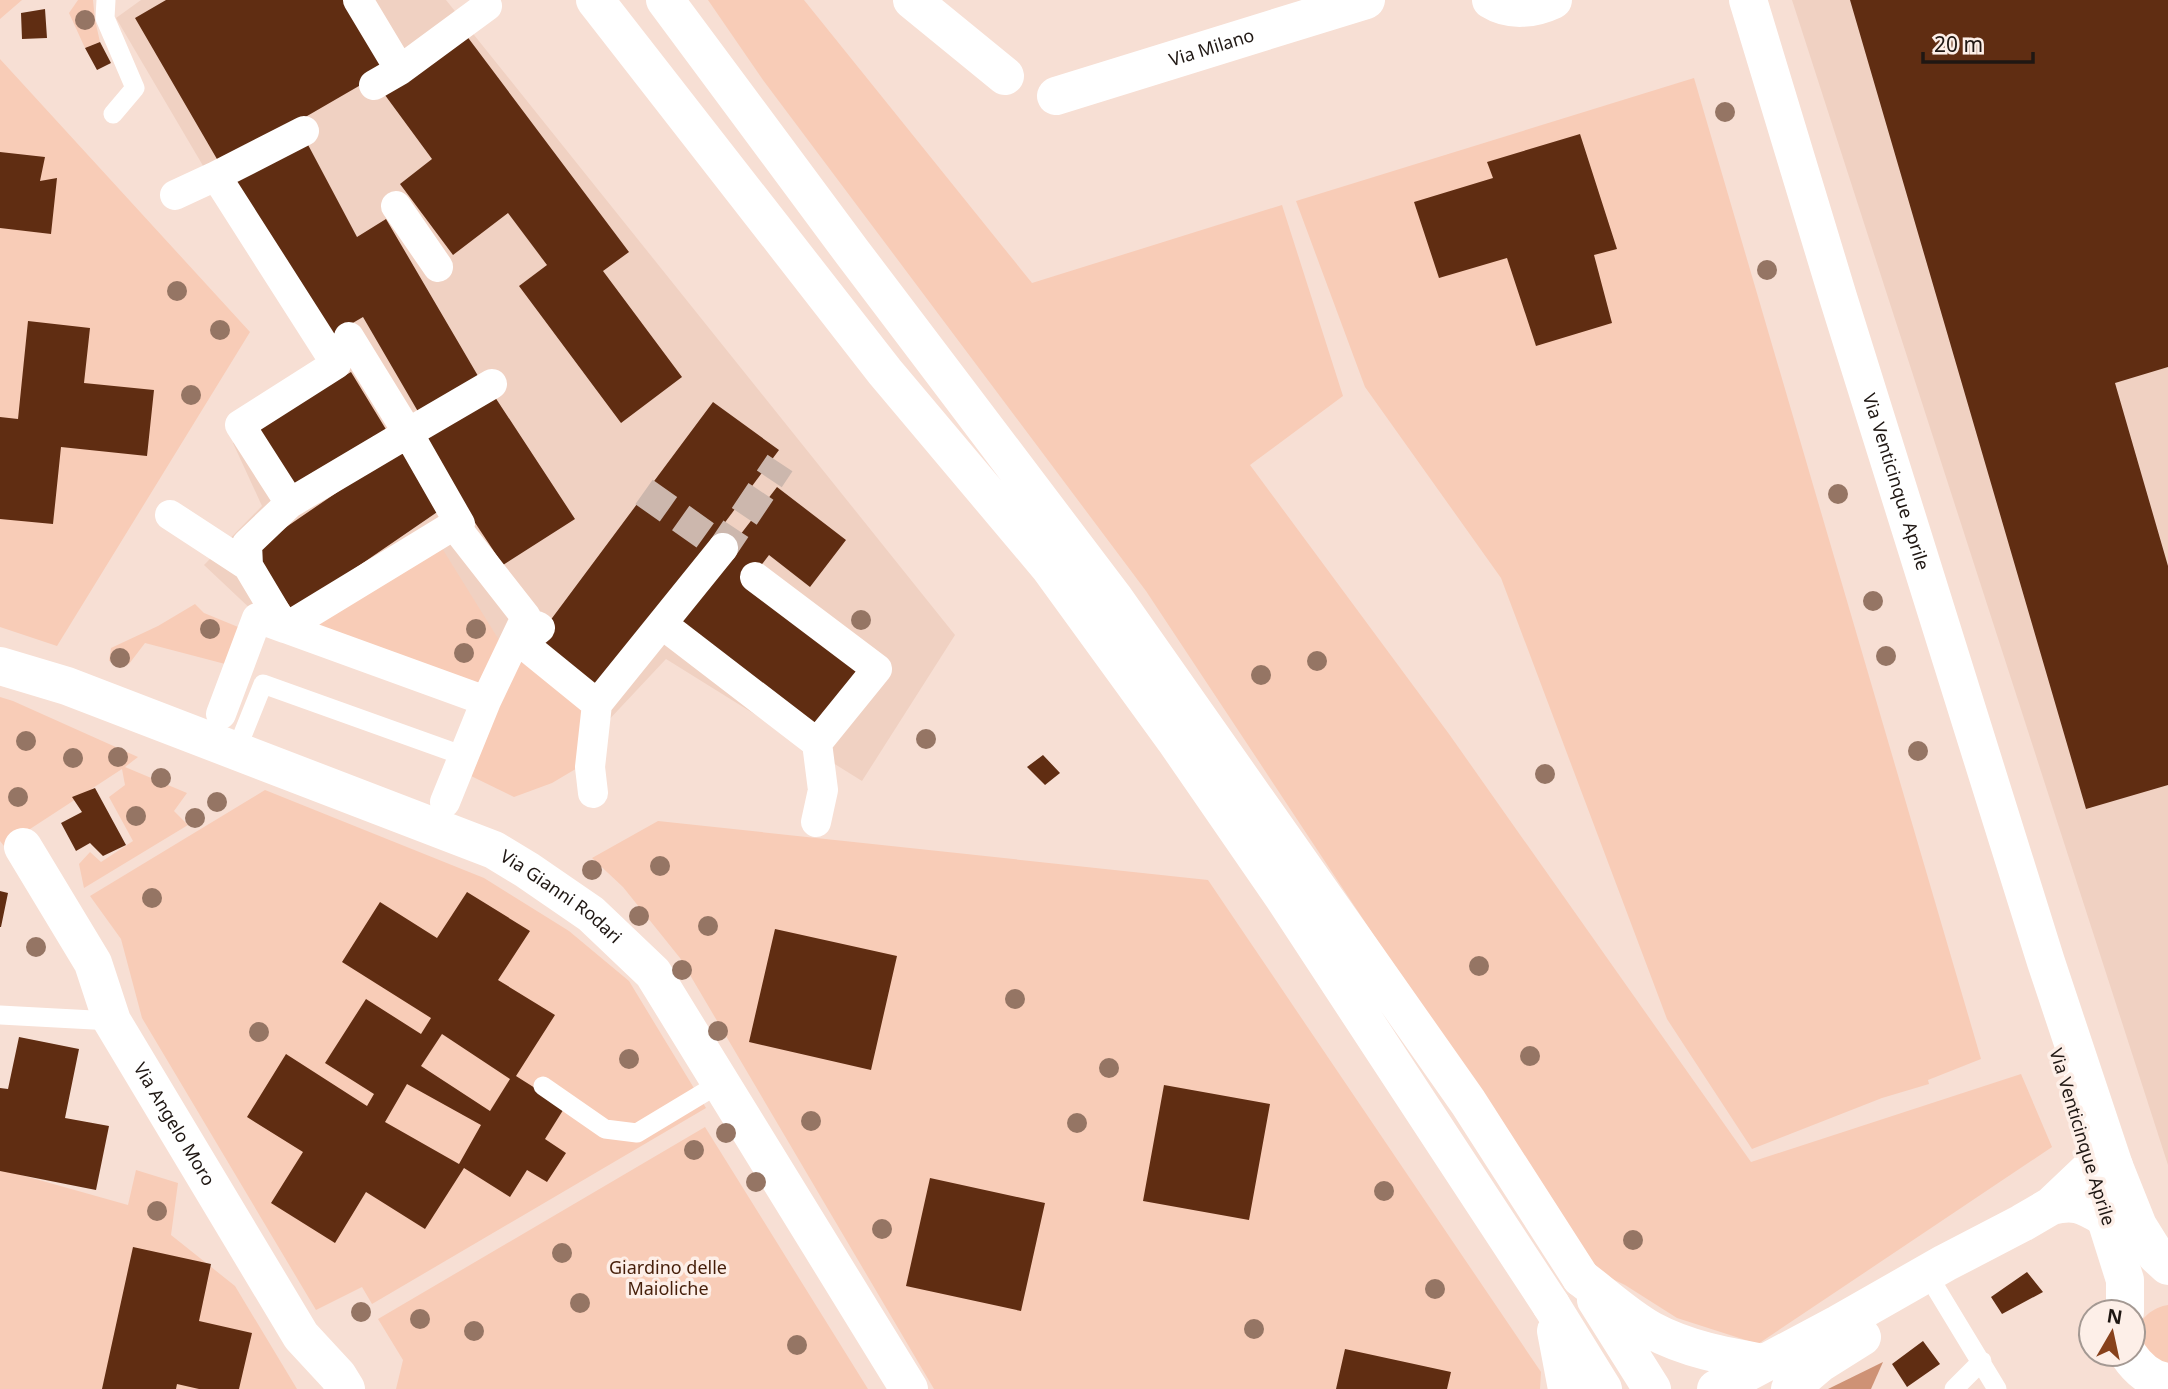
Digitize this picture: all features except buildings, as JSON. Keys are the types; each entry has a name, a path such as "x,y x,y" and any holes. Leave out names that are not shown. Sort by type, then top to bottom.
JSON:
{"main road":[{"path":"585,0 661,86"},
{"path":"595,0 885,372 1058,579 1175,740 1284,898 1551,1305 1603,1389"},
{"path":"665,0 844,242 1114,598 1468,1102 1652,1389"},
{"path":"912,0 1005,76"},
{"name":"Via Milano","path":"1056,96 1366,0"},
{"path":"1491,0 1499,5 1522,8 1540,6 1553,0"},
{"name":"Via Venticinque Aprile","path":"1748,0 2046,962 2102,1168 2106,1217 2125,1280 2126,1298"},
{"name":"Via Gianni Rodari","path":"0,666 67,686 494,850 591,915 653,973 909,1389"},
{"name":"Via Angelo Moro","path":"23,847 93,963 112,1021 301,1336 338,1376 346,1389"},
{"path":"1777,1376 1838,1324 1945,1263 2009,1231 2050,1206 2102,1168"},
{"name":"Via Venticinque Aprile","path":"2102,1168 2156,1255 2168,1266"},
{"path":"2050,1206 2070,1201 2106,1217"},
{"path":"1717,1389 1819,1364 1937,1290 1971,1266 2009,1231"},
{"path":"1581,1278 1649,1329 1681,1344 1722,1355 1777,1376"},
{"path":"2136,1298 2154,1285 2168,1282"},
{"path":"1551,1305 1567,1389"}],"street":[{"path":"358,0 400,70"},
{"path":"374,85 400,70 487,6"},
{"path":"174,195 304,131"},
{"path":"216,176 408,433 460,524 454,525 285,628"},
{"path":"396,206 438,267"},
{"path":"290,503 240,425 347,351"},
{"path":"248,566 247,544 290,503 492,384"},
{"path":"170,515 248,566 285,628"},
{"path":"454,525 526,617 540,628 522,643 597,704"},
{"path":"593,793 590,767 597,704 723,548"},
{"path":"755,577 877,669 817,743"},
{"path":"445,802 486,701 526,617"},
{"path":"221,714 257,618 486,701"},
{"path":"662,624 817,743 823,790 816,822"}],"lane":[{"path":"106,0 104,18 135,88 113,114"},
{"path":"236,751 263,684 464,756"},
{"path":"0,1015 112,1021"},
{"path":"543,1086 605,1129 637,1133 720,1083"},
{"path":"1937,1290 1997,1389"},
{"path":"1954,1389 1982,1361"}],"shaded area":[{"path":"141,0 446,0 955,635 862,781 666,659 590,740 257,615 204,565 262,506 233,443 318,361 116,18"},
{"path":"1792,0 2168,0 2168,1165"},
{"path":"1883,1362 1871,1389 1828,1389"}],"green space":[{"path":"0,0 22,0 0,19"},
{"path":"78,0 93,0 100,42 85,48 69,13"},
{"path":"708,0 804,0 1032,283 1282,205 1343,396 1250,465 1449,734 1751,1162 2021,1074 2052,1147 1758,1344 1677,1318 1625,1285 1596,1271 1146,591 763,80"},
{"path":"0,59 250,332 57,646 0,627"},
{"path":"1694,78 1981,1059 1928,1080 1929,1084 1882,1098 1752,1149 1667,1019 1501,578 1365,387 1296,201"},
{"path":"440,545 499,640 480,686 310,626"},
{"path":"195,604 204,613 243,629 229,665 145,643 129,664 109,661 111,648 158,626"},
{"path":"519,656 584,701 579,767 552,783 514,797 471,776"},
{"path":"0,697 138,757 125,767 187,793 174,811 188,825 84,888 79,864 90,852 101,862 133,841 109,797 125,785 122,769 4,846 0,841"},
{"path":"265,790 484,878 569,931 629,981 706,1108 372,1304 362,1287 316,1310 142,1018 121,939 90,896"},
{"path":"658,821 1208,880 1541,1372 1540,1389 934,1389 680,958 623,887 592,858"},
{"name":"Giardino delle Maioliche","path":"705,1127 868,1389 396,1389 403,1360 378,1319"},
{"path":"0,1169 128,1205 136,1170 178,1183 171,1235 235,1286 297,1389 0,1389"},
{"path":"2168,1305 2168,1363 2154,1360 2147,1351 2147,1315"}],"tunnel":[{"path":"644,492 723,548 780,463"}]}
